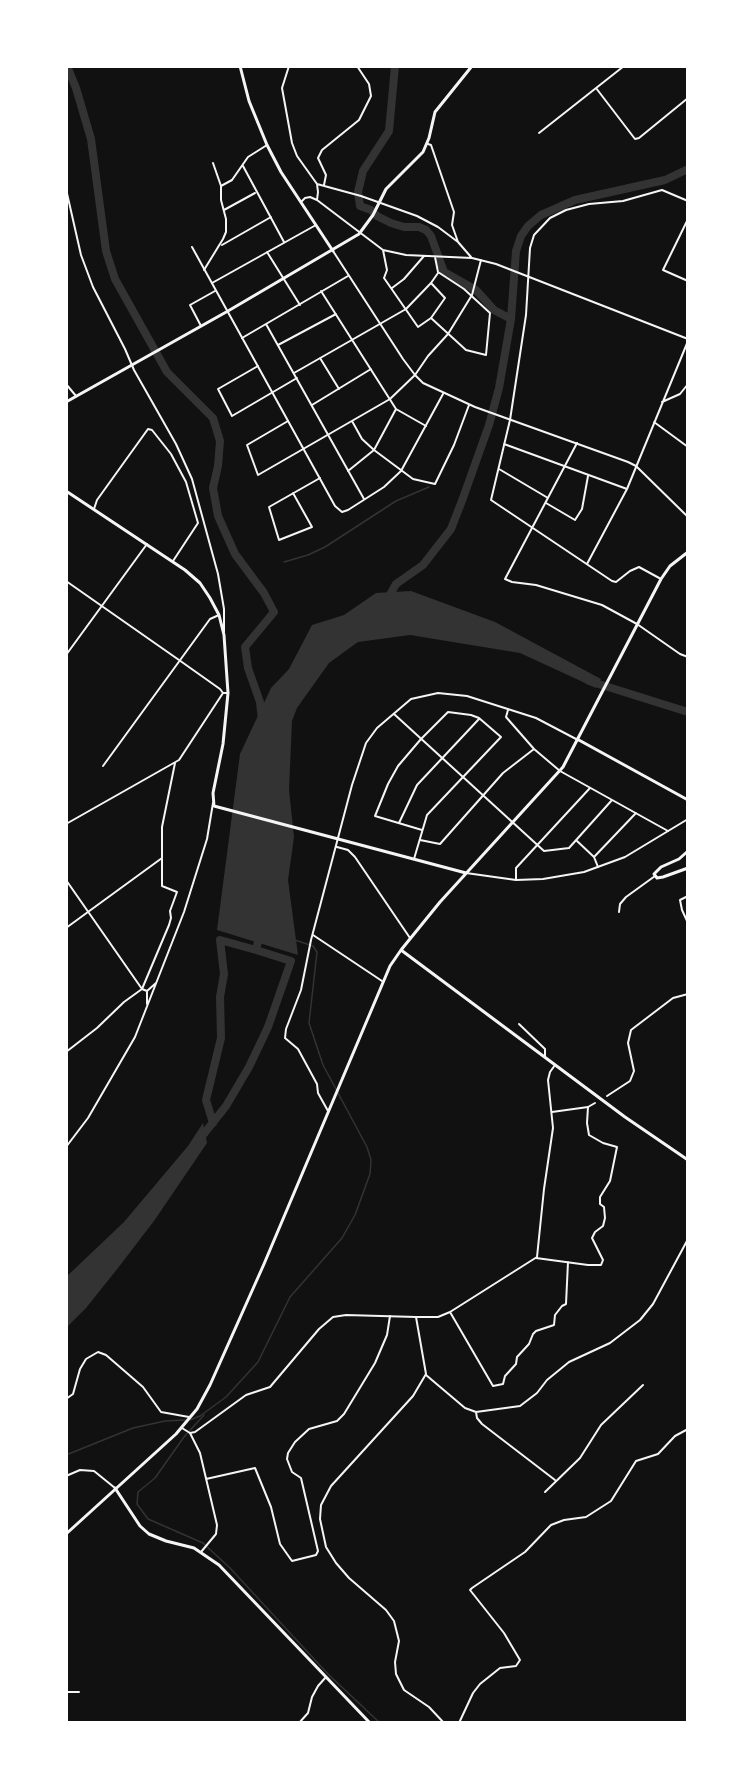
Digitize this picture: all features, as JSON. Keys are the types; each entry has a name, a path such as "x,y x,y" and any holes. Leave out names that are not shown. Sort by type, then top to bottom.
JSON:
{"main road":[{"path":"240,66 249,101 267,145 333,251"},
{"path":"66,402 333,251 359,234 374,213 386,189 416,161 427,144 435,112 472,66"},
{"path":"66,491 173,561 200,583 219,615 224,635 228,693 227,717 213,793 214,805 466,873"},
{"path":"66,1534 191,1418 206,1393 243,1314 382,981 400,950 410,938 560,771 661,579 670,566 688,552"},
{"path":"577,739 688,800"},
{"path":"688,851 679,859 656,871 655,876 663,878 688,868"},
{"path":"400,950 545,1058 688,1160"},
{"path":"115,1488 140,1526 149,1534 201,1552 219,1565 370,1723"}],"street":[{"path":"289,66 282,88 292,143 297,156 317,184 317,200"},
{"path":"324,185 326,175 319,162 319,155 336,137 359,120 371,96 369,84 357,66"},
{"path":"539,133 624,66"},
{"path":"596,88 635,139 688,98"},
{"path":"427,144 431,145 454,212 452,225 458,242"},
{"path":"221,186 232,180 248,157 267,145"},
{"path":"204,270 226,232 221,186 213,163"},
{"path":"243,166 284,242"},
{"path":"317,184 379,202 424,219 458,242 472,258"},
{"path":"66,189 84,266 192,479 218,574 224,609 224,635"},
{"path":"661,579 639,567 616,582 612,581 586,566 491,500 522,347 530,248 534,235 550,218 566,210 589,204 623,201 662,190 688,201"},
{"path":"224,210 256,192"},
{"path":"301,202 304,198 310,197 317,200 383,250 424,256 481,260 688,340 627,489 586,566"},
{"path":"219,246 271,218"},
{"path":"688,219 663,270 688,281"},
{"path":"212,283 316,225"},
{"path":"192,247 335,506 342,512 384,487 401,471 444,394"},
{"path":"383,250 387,270 384,278 418,327 431,318 446,298 431,284"},
{"path":"333,251 380,324 423,383 508,420 636,466 688,517"},
{"path":"267,252 300,305"},
{"path":"392,288 404,279 424,256"},
{"path":"431,318 466,350 486,355 490,313 472,295 438,272 434,257"},
{"path":"288,421 247,445 258,475 390,399 415,375 448,334 472,295 481,260"},
{"path":"294,373 406,309 431,284 438,272"},
{"path":"242,338 349,276"},
{"path":"201,326 190,305 215,291"},
{"path":"321,291 396,409 427,426"},
{"path":"278,345 336,314"},
{"path":"267,324 364,499"},
{"path":"320,358 339,389"},
{"path":"258,366 218,389 232,416 297,378"},
{"path":"312,405 371,369"},
{"path":"66,384 76,396"},
{"path":"662,402 680,394 688,384"},
{"path":"352,421 362,440 401,471 413,479 435,484 470,405"},
{"path":"348,471 374,450 396,409"},
{"path":"654,422 688,447"},
{"path":"94,510 97,500 148,429 152,430 171,454 186,482 198,523 173,561"},
{"path":"577,443 505,579 536,585 602,605 688,657"},
{"path":"504,444 627,489"},
{"path":"498,469 548,498"},
{"path":"546,503 575,520 582,509 588,476"},
{"path":"293,493 312,527 279,540 269,507 293,493 320,478"},
{"path":"66,655 147,544"},
{"path":"66,581 181,661 220,689 222,693"},
{"path":"103,766 210,619 219,615"},
{"path":"222,693 228,693"},
{"path":"66,824 175,763 182,757 222,693"},
{"path":"328,1111 298,1049 285,1038 286,1029 301,990 338,840 366,743 377,728 411,699 438,693 467,696 536,718 577,739"},
{"path":"508,710 506,717 534,749 560,771 668,831"},
{"path":"414,859 427,815 501,737 479,718 448,712 398,766 388,784 375,816 422,830"},
{"path":"394,714 544,851 569,848 612,800"},
{"path":"399,823 417,785 479,718"},
{"path":"420,840 441,844 503,773 534,749"},
{"path":"66,1052 142,989 169,925 170,911 177,892 162,886 162,858 164,817 175,763"},
{"path":"516,880 516,868 590,788"},
{"path":"66,1147 88,1118 135,1036 189,898 207,839 214,805"},
{"path":"594,857 636,813"},
{"path":"466,873 516,880 557,878 598,867 625,856 688,819"},
{"path":"577,841 594,857 598,867"},
{"path":"337,847 348,850 355,857 410,938"},
{"path":"66,928 162,858"},
{"path":"619,912 620,904 626,897 655,876"},
{"path":"66,880 142,989 147,991"},
{"path":"688,896 680,900 688,923"},
{"path":"313,935 382,981"},
{"path":"147,991 157,983"},
{"path":"147,991 147,1006"},
{"path":"607,1096 630,1081 634,1071 628,1043 631,1030 667,1002 688,994"},
{"path":"519,1024 545,1049 545,1058"},
{"path":"536,1258 553,1128 548,1080 555,1065"},
{"path":"552,1112 588,1107 595,1103"},
{"path":"190,1433 195,1432 246,1395 270,1387 328,1320 339,1315 438,1317 450,1312 536,1258 601,1265 602,1257 592,1238 595,1232 603,1226 604,1207 600,1204 600,1197 610,1181 616,1158 615,1146 603,1143 589,1135 586,1123 588,1107"},
{"path":"416,1317 426,1374 465,1408 476,1412 520,1406 569,1362 610,1343 630,1330 653,1304 688,1239"},
{"path":"450,1312 493,1386 503,1384 505,1376 516,1364 517,1357 529,1344 533,1334 554,1325 555,1315 566,1304 568,1262"},
{"path":"206,1479 255,1468 271,1507 280,1544 292,1561 316,1555 318,1551 305,1493 300,1478 292,1472 287,1459 288,1453 295,1442 309,1429 337,1421 344,1414 375,1363 387,1335 390,1316"},
{"path":"66,1398 73,1394 80,1369 86,1359 98,1352 106,1355 143,1387 161,1412 191,1418"},
{"path":"426,1374 412,1396 331,1486 321,1505 320,1519 326,1547 336,1563 349,1578 386,1610 397,1626 399,1641 395,1668 398,1680 408,1694 429,1707 444,1723"},
{"path":"545,1492 580,1458 601,1425 643,1385"},
{"path":"476,1412 482,1424 555,1480"},
{"path":"182,1428 190,1433 201,1453 218,1525 216,1534 201,1552"},
{"path":"459,1723 473,1693 480,1684 500,1668 516,1666 520,1660 504,1633 470,1590 521,1555 551,1525 560,1521 586,1517 611,1501 636,1461 658,1454 675,1436 688,1429"},
{"path":"66,1476 80,1470 94,1471 115,1488"},
{"path":"299,1723 308,1713 312,1697 326,1677"},
{"path":"66,1692 79,1692"}],"shaded area":[{"path":"411,591 495,622 601,679 596,688 520,653 410,635 358,642 329,663 297,708 292,721 289,790 294,837 288,880 298,955 217,930 240,754 271,688 289,669 312,625 344,615 376,593"},
{"path":"203,1123 207,1143 154,1221 86,1308 66,1328 66,1277 124,1222 188,1146"}],"waterway":[{"path":"67,66 91,139 106,251 115,279 167,372 213,418 220,441 213,488 218,516 235,554 264,593 274,612 245,647 248,668 260,702 262,720"},
{"path":"395,66 389,131 363,171 358,192 360,206 391,223 426,230 431,236 444,272 476,290 494,310 511,319"},
{"path":"387,600 396,584 423,565 451,529 463,498 489,425 499,388 511,319 516,251 521,236 528,226 541,215 575,200 665,180 688,169"},
{"path":"284,562 325,547 396,501 429,487"},
{"path":"589,681 688,712"},
{"path":"199,1140 226,1106 249,1067 268,1027 291,961 256,950 260,933"},
{"path":"213,1123 206,1100 221,1038 220,997 224,974 220,940 256,950"},
{"path":"190,1420 200,1416 226,1397 258,1362 290,1297 342,1238 355,1215 370,1174 371,1160 367,1147 323,1065 309,1023 317,952 313,946 295,940"},
{"path":"204,1415 184,1437 155,1478 138,1492 137,1504 148,1519 203,1543 230,1568 328,1674 380,1723"},
{"path":"66,1455 133,1428 165,1421 185,1420"}]}
